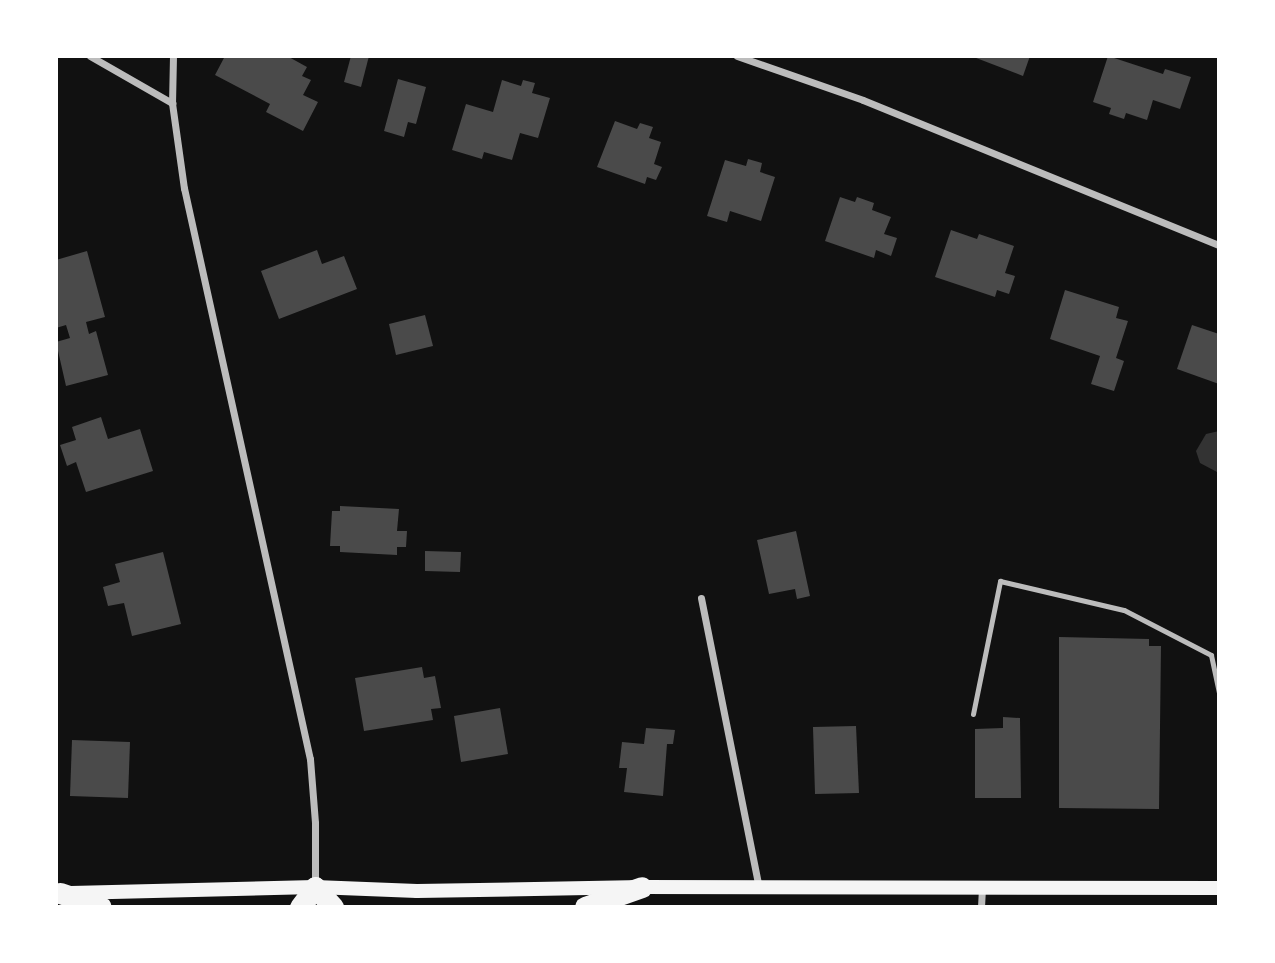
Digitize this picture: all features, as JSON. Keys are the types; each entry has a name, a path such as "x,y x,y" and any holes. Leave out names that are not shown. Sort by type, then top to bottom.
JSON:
{"highway":[{"path":"300,907 315,887 333,907"},
{"path":"585,907 642,887"},
{"path":"58,892 101,907"}],"main road":[{"path":"58,892 315,887 417,891 642,887 982,890 1219,888"}],"street":[{"path":"90,56 172,103"},
{"path":"173,56 172,103 184,188 310,759 315,823 315,887"},
{"path":"737,56 863,100 1219,245"},
{"path":"701,598 760,887"},
{"path":"981,907 982,890"}],"lane":[{"path":"973,714 1000,581 1124,610 1211,655 1219,694"}],"shaded area":[{"path":"1219,431 1217,472 1200,463 1196,451 1206,434"}],"building":[{"path":"225,56 287,56 307,67 302,76 311,80 303,95 318,102 303,131 266,112 270,104 215,75"},
{"path":"351,56 369,56 361,87 344,82"},
{"path":"971,56 1030,56 1023,76"},
{"path":"1108,56 1163,74 1165,69 1191,77 1180,109 1153,100 1147,120 1126,113 1124,119 1109,114 1111,108 1093,102"},
{"path":"398,79 426,87 416,124 408,122 404,137 384,131"},
{"path":"502,80 521,86 523,80 535,83 532,93 550,98 538,138 520,133 512,160 484,152 482,159 452,150 466,104 493,112"},
{"path":"615,121 637,129 640,123 653,127 649,138 661,142 654,164 662,167 656,180 647,177 645,184 597,167"},
{"path":"748,159 762,163 760,172 775,177 761,221 730,211 727,222 707,216 725,160 746,166"},
{"path":"840,197 855,202 857,197 874,203 872,210 891,217 884,234 897,238 891,256 876,250 874,258 825,241"},
{"path":"951,230 977,239 979,234 1014,246 1005,273 1015,276 1009,294 997,290 995,297 935,277"},
{"path":"317,250 322,264 344,256 357,289 279,319 261,271"},
{"path":"87,251 105,317 86,322 89,334 96,331 108,375 66,386 56,342 70,338 66,325 56,328 56,260"},
{"path":"1065,290 1119,307 1116,318 1128,321 1116,358 1124,361 1114,391 1091,384 1100,356 1050,339"},
{"path":"425,315 433,346 396,355 389,324"},
{"path":"1192,325 1219,334 1219,384 1177,369"},
{"path":"101,417 108,439 140,429 153,471 86,492 76,462 67,466 60,445 76,440 72,427"},
{"path":"340,506 399,509 397,531 407,531 406,547 397,547 397,555 340,552 340,546 330,546 332,511 340,511"},
{"path":"796,531 810,596 797,599 795,589 769,594 757,540"},
{"path":"425,551 461,552 460,572 425,571"},
{"path":"163,552 181,624 132,636 124,603 108,606 103,587 120,582 115,564"},
{"path":"1059,637 1149,639 1149,646 1161,646 1159,809 1059,808"},
{"path":"422,667 424,678 435,676 441,708 431,709 433,720 364,731 355,678"},
{"path":"500,708 508,754 461,762 454,716"},
{"path":"1003,717 1020,718 1021,798 975,798 975,729 1003,728"},
{"path":"856,726 859,793 815,794 813,727"},
{"path":"646,728 675,730 673,744 667,744 663,796 624,792 627,768 619,768 622,742 644,744"},
{"path":"72,740 130,742 128,798 70,796"}]}
